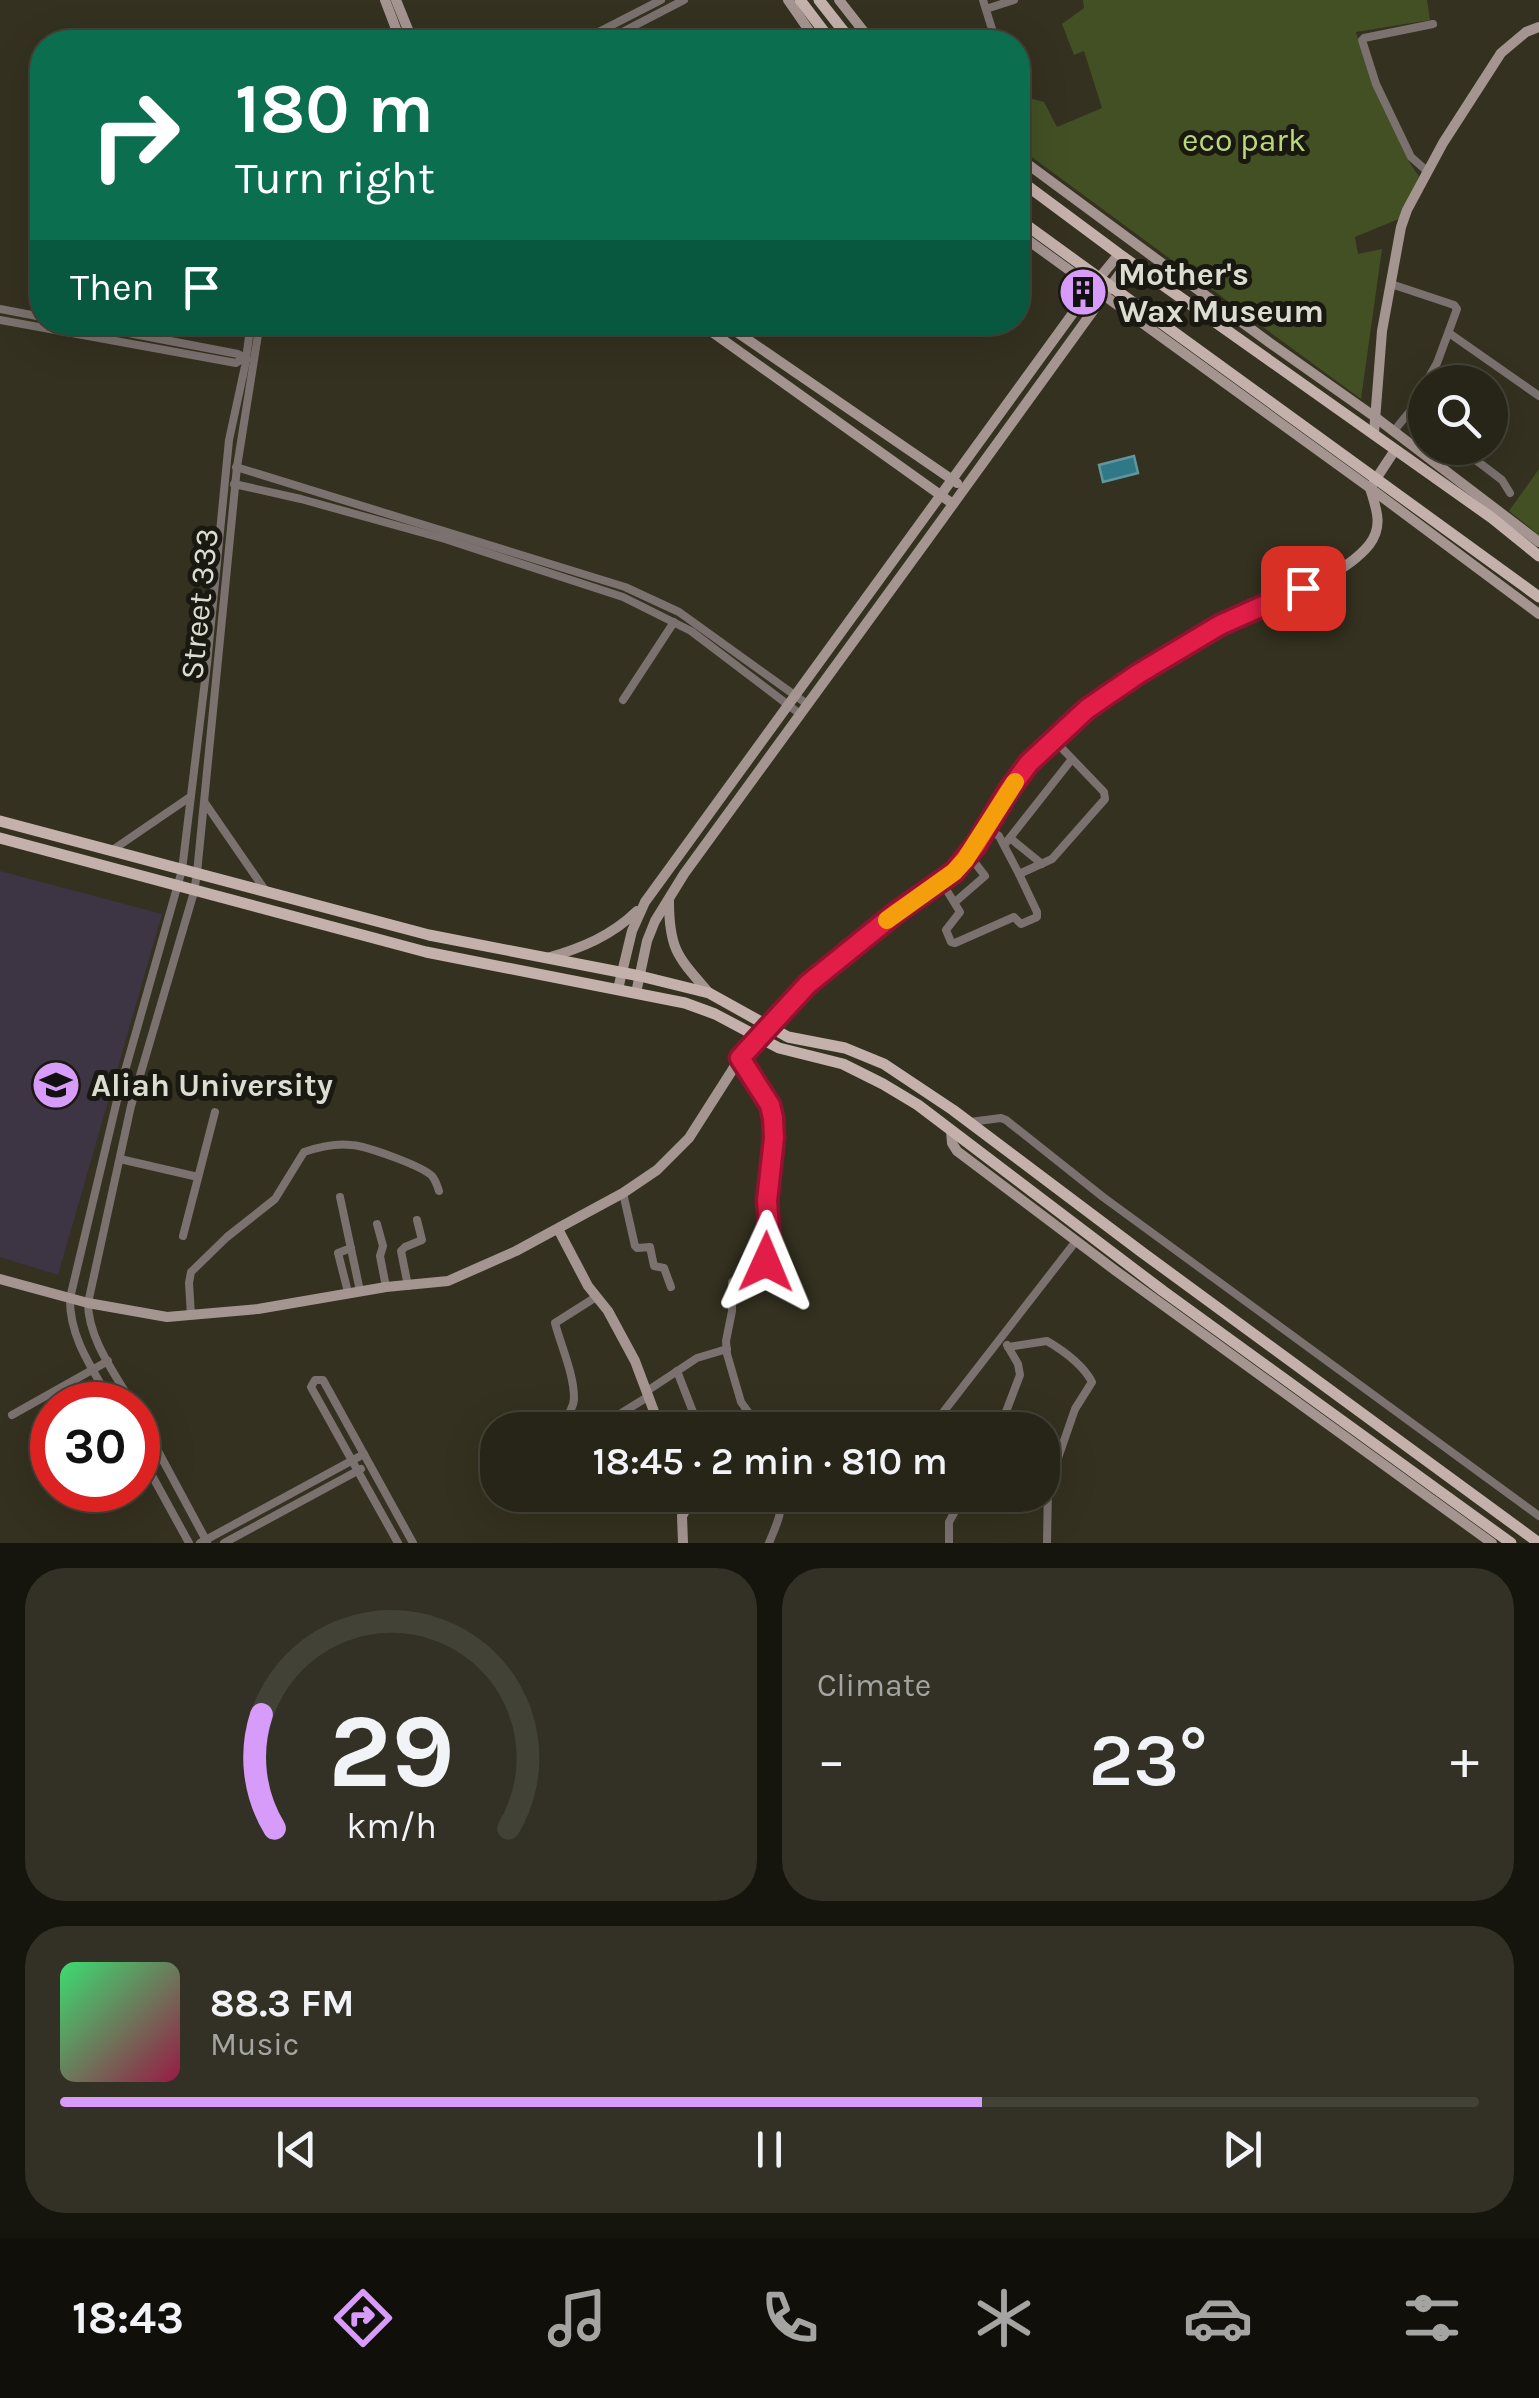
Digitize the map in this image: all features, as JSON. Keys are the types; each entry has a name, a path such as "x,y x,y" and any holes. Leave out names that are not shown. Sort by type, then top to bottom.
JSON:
{"main road":[{"path":"800,0 823,30"},
{"path":"820,0 843,30"},
{"path":"1030,188 1492,518 1539,556"},
{"path":"1030,229 1101,287 1539,597"},
{"path":"0,821 429,934 709,993 788,1037 845,1048 884,1064 929,1092 1143,1254 1539,1542"},
{"path":"0,838 426,952 702,1008 788,1052 843,1064 918,1105 1163,1292 1510,1543"}],"street":[{"path":"385,0 396,30"},
{"path":"396,0 407,30"},
{"path":"602,30 660,0"},
{"path":"625,30 684,0"},
{"path":"788,0 808,30"},
{"path":"839,0 863,30"},
{"path":"992,30 985,5 1014,0"},
{"path":"1426,171 1411,157 1376,84 1362,40 1433,24"},
{"path":"1374,433 1378,360 1407,210 1426,171 1501,53 1526,32 1539,27"},
{"path":"1030,166 1270,344 1376,417 1539,542"},
{"path":"1030,241 1101,287"},
{"path":"546,958 600,939 645,902 940,496 1124,257"},
{"path":"1390,284 1454,305 1450,333 1435,365"},
{"path":"636,993 647,941 684,874 1047,378 1101,287"},
{"path":"0,309 30,315"},
{"path":"0,320 30,326"},
{"path":"1450,333 1539,396"},
{"path":"80,335 236,364 247,357"},
{"path":"139,335 247,357"},
{"name":"Street 333","path":"88,1304 132,1106 194,892 250,335"},
{"name":"Street 333","path":"70,1298 119,1092 179,888 229,440 255,335"},
{"path":"716,335 952,504"},
{"path":"741,335 964,487"},
{"path":"1393,432 1408,415"},
{"path":"0,1279 88,1304 166,1318 258,1309 360,1290 448,1282 516,1251 623,1193 657,1170 689,1138 740,1058 808,984 954,872 1021,773 1087,709 1178,649 1220,625 1303,588 1353,560 1368,546 1380,520 1373,482 1395,450"},
{"path":"1482,465 1502,480 1510,493"},
{"path":"227,466 626,587 679,612 791,701"},
{"path":"224,481 479,550 623,597 691,632 804,710"},
{"path":"1373,482 1539,614"},
{"path":"622,700 674,622"},
{"path":"1020,874 1052,858 1106,797 1053,739"},
{"path":"1007,841 1072,759"},
{"path":"112,850 190,798"},
{"path":"204,803 266,892"},
{"path":"986,828 1042,864"},
{"path":"941,881 959,914 946,930 951,942 1014,917 1022,924 1037,917 1007,841"},
{"path":"954,902 985,877 969,855"},
{"path":"670,900 669,927 674,950 709,993"},
{"path":"618,989 632,931 645,902"},
{"path":"740,1058 770,1105 774,1138 767,1201 771,1254 766,1262 732,1282 727,1349 742,1402 749,1412"},
{"path":"182,1236 216,1112"},
{"path":"969,1122 1006,1120 1103,1197 1539,1516"},
{"path":"951,1131 957,1150 1076,1242 1492,1543"},
{"path":"191,1316 191,1272 275,1199 304,1152 348,1144 368,1148 425,1171 439,1190"},
{"path":"120,1159 198,1178"},
{"path":"623,1193 635,1246 650,1248 654,1266 664,1268 671,1287"},
{"path":"340,1197 360,1290"},
{"path":"408,1286 402,1252 422,1240 417,1220"},
{"path":"377,1224 386,1287"},
{"path":"558,1229 596,1297 608,1310 655,1412"},
{"path":"943,1412 1076,1242"},
{"path":"348,1292 338,1252 351,1248"},
{"path":"569,1412 574,1398 555,1323 596,1297"},
{"path":"70,1298 75,1337 100,1382"},
{"path":"88,1304 88,1319 120,1382"},
{"path":"1002,1336 1020,1374 1005,1412"},
{"path":"1008,1347 1047,1341 1072,1358 1092,1382 1075,1409 1048,1487 1047,1543"},
{"path":"623,1412 697,1358 727,1349"},
{"path":"12,1415 108,1360"},
{"path":"677,1371 693,1412"},
{"path":"398,1543 311,1387 315,1380 323,1380 413,1543"},
{"path":"160,1456 205,1542 364,1454"},
{"path":"224,1543 370,1465"},
{"path":"160,1490 189,1543"},
{"path":"683,1543 684,1512"},
{"path":"769,1543 780,1512"},
{"path":"948,1543 955,1512"}],"shaded area":[{"name":"Aliah University","path":"0,871 162,914 58,1275 0,1257"}],"green space":[{"name":"eco park","path":"1083,0 1427,0 1430,20 1356,32 1380,97 1419,176 1401,218 1355,237 1358,254 1382,249 1361,399 1030,156 1030,98 1044,102 1057,127 1102,108 1084,51 1074,55 1062,24 1084,8"},
{"path":"1539,469 1539,535 1509,511"}],"water":[{"path":"1134,456 1138,473 1103,482 1099,465"}],"slow traffic":[{"path":"887,920 954,872 976,845 1015,782"}],"place":[{"name":"Mother's Wax Museum","path":"1083,292"},
{"name":"Aliah University","path":"56,1085"}],"route":[{"path":"766,1262 771,1254 767,1201 773,1118 770,1105 740,1058 834,961 954,872 1029,763 1087,709 1220,625 1303,588"}]}
